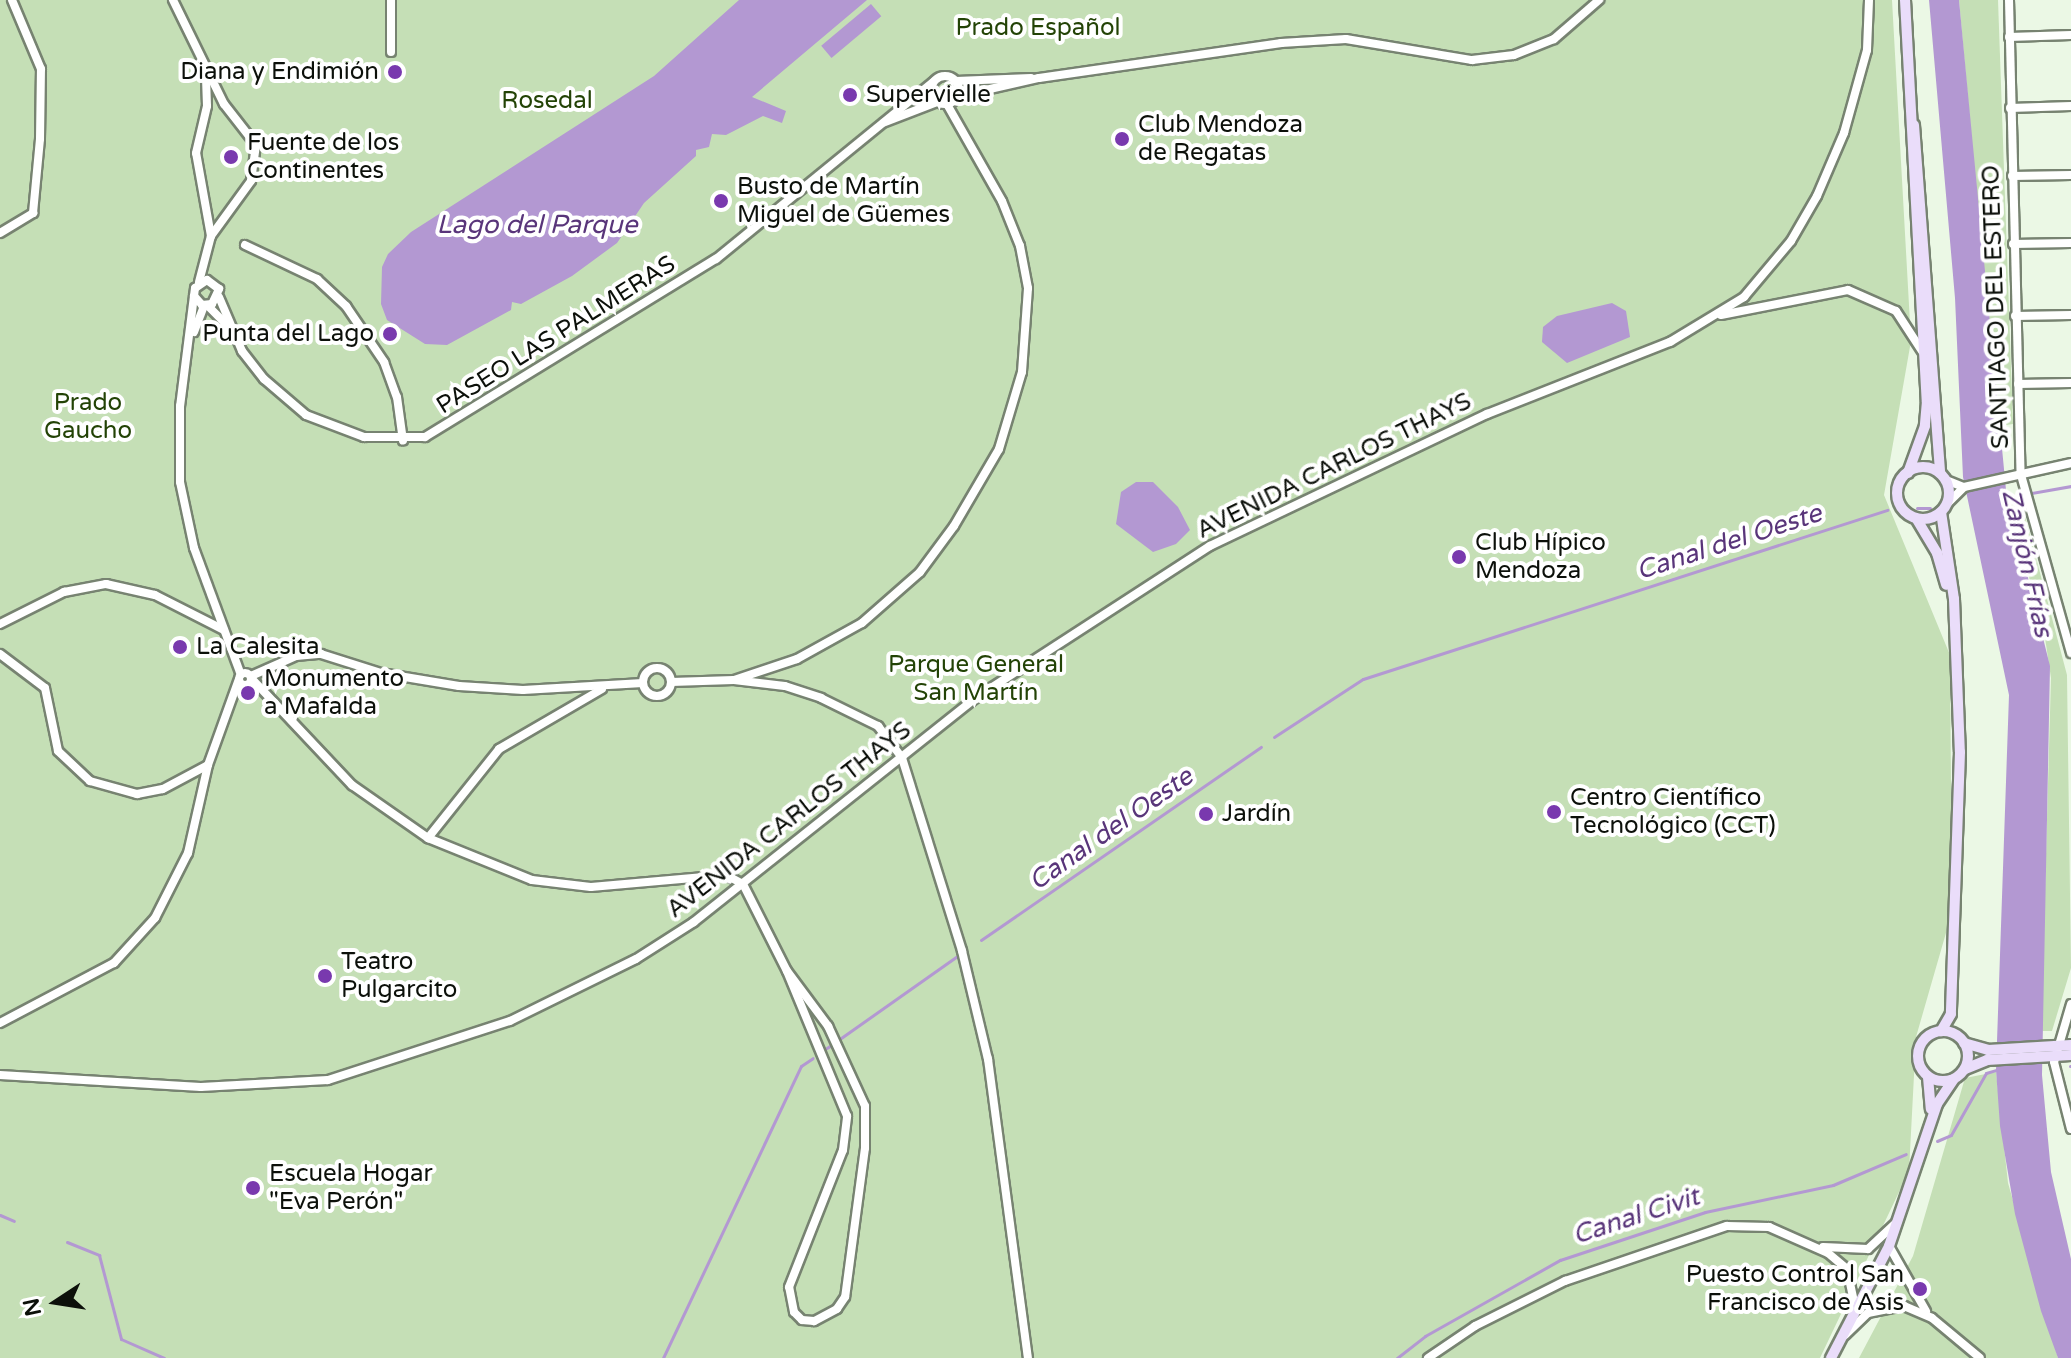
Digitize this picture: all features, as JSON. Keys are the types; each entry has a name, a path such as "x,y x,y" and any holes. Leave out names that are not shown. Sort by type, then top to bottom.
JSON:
{"main road":[{"path":"1905,0 1925,426 1897,494 1903,509 1916,518 1937,553 1956,622"},
{"path":"1911,104 1956,622 1960,830 1951,1014 1941,1031 1927,1037 1918,1050 1919,1065 1928,1077 1930,1131"},
{"path":"1908,473 1925,468 1943,476"},
{"path":"1916,518 1944,508"},
{"path":"1953,990 1965,1069"},
{"path":"1941,1031 1997,1055"},
{"path":"2055,1052 2071,1045"},
{"path":"1831,1358 1904,1211 1941,1094 1965,1069 1997,1055 2055,1052 2071,1055"},
{"path":"1928,1077 1954,1079"}],"street":[{"path":"0,233 33,213 41,69 12,0"},
{"path":"173,0 206,70 233,115 256,145 256,170 211,236"},
{"path":"391,0 391,52"},
{"path":"884,122 937,102 947,104 959,96 1039,78 1246,47 1346,39 1400,44 1472,60 1514,55 1554,39 1599,0"},
{"name":"AVENIDA CARLOS THAYS","path":"0,1075 201,1087 355,1075 510,1021 577,992 694,922 1033,658 1210,546 1337,482 1487,414 1670,342 1717,316 1764,275 1817,196 1844,133 1867,50 1869,0"},
{"name":"SANTIAGO DEL ESTERO","path":"2009,0 2021,475 2070,649"},
{"path":"2009,37 2071,35"},
{"path":"206,70 207,106 196,153 206,192 211,236 208,258 194,296 180,406 180,482 194,548 245,677 265,690 352,785 428,838 532,880 591,887 726,875 743,884 787,971 847,1116 843,1150 789,1287 794,1312 802,1320 814,1321 837,1309 845,1297 865,1148 865,1106 828,1026 787,971"},
{"path":"884,122 933,82 945,76 956,81 1039,78"},
{"path":"956,81 959,96"},
{"path":"933,82 937,102"},
{"path":"734,680 797,659 878,610 920,572 954,526 999,449 1022,372 1028,288 1020,246 1002,201 947,104"},
{"path":"2010,108 2071,106"},
{"name":"PASEO LAS PALMERAS","path":"230,328 264,379 306,415 364,437 403,441 452,425 675,286 884,122"},
{"path":"2012,176 2071,175"},
{"path":"2013,244 2071,243"},
{"path":"245,245 317,279 346,306 384,362 397,397 403,441"},
{"path":"208,258 230,328"},
{"path":"199,282 214,282"},
{"name":"AVENIDA CARLOS THAYS","path":"1717,316 1832,290 1864,294 1905,320 1924,358"},
{"path":"194,296 230,328"},
{"path":"190,344 206,306 219,297"},
{"path":"2015,316 2071,315"},
{"path":"2018,384 2071,383"},
{"path":"1944,508 1964,487 2071,463"},
{"path":"1943,476 1964,487"},
{"path":"0,624 64,592 106,584 155,595 224,630"},
{"path":"0,654 45,688 58,751 90,781 137,794 163,789 208,765"},
{"path":"0,1023 114,963 155,918 188,853 208,765 230,692 245,677 296,656 321,654 381,673 459,686 606,687 643,683"},
{"path":"657,668 668,673 671,682 668,691 655,696 643,683 645,674 657,668"},
{"path":"671,682 734,680 785,686 821,698 878,726 902,758 962,951 988,1059 1028,1358"},
{"path":"428,838 499,749 606,687"},
{"path":"2071,1004 2055,1052 2071,1129"},
{"path":"1811,1244 1853,1252 1868,1249 1904,1211"},
{"path":"1428,1358 1475,1326 1549,1288 1716,1228 1769,1227 1811,1244 1838,1260 1853,1282 1856,1300 1845,1335"},
{"path":"1889,1246 1916,1301 1981,1358"},
{"path":"1845,1335 1868,1313 1885,1307 1904,1306 1932,1318"}],"green space":[{"name":"Parque General San Martín","path":"0,0 1892,0 1911,341 1884,495 1950,655 1952,912 1916,1037 1909,1171 1820,1358 0,1358"},
{"path":"1959,0 1998,0 2013,424 2006,425 1994,385"},
{"path":"2020,497 2067,675 2071,968 2052,1031 2041,1031 2051,678 2044,631 2007,498"},
{"path":"1996,1072 2008,1183 2058,1358 1859,1358 1913,1256 1965,1078"}],"water":[{"name":"Lago del Parque","path":"739,0 867,0 752,97 786,111 782,123 763,116 726,135 712,134 709,147 696,150 696,156 644,203 617,243 572,276 521,304 512,302 511,310 447,345 425,344 387,320 381,304 382,267 388,254 411,232 654,76"},
{"path":"1929,0 1959,0 2006,490 2050,666 2042,1075 2051,1172 2071,1259 2071,1358 2058,1358 2041,1311 2015,1214 2000,1126 1996,1070 2009,695 1963,477 1955,298"},
{"path":"871,4 881,16 831,58 821,46"},
{"path":"1612,303 1626,311 1630,337 1567,363 1542,342 1543,327 1557,316"},
{"path":"1136,482 1153,482 1178,507 1190,530 1176,544 1153,552 1116,524 1121,492"}],"waterway":[{"name":"Canal del Oeste","path":"2031,493 2071,486"},
{"path":"1917,508 1930,508"},
{"name":"Canal del Oeste","path":"1274,737 1363,679 1887,510"},
{"name":"Canal del Oeste","path":"981,940 1261,747"},
{"name":"Canal del Oeste","path":"841,1038 956,957"},
{"path":"825,1049 830,1046"},
{"name":"Canal del Oeste","path":"663,1358 801,1066 813,1058"},
{"name":"Canal Civit","path":"1937,1141 1951,1135 1986,1073 1996,1070"},
{"name":"Canal Civit","path":"1397,1358 1425,1336 1560,1260 1705,1212 1833,1185 1906,1154"},
{"name":"Canal del Oeste","path":"0,1215 14,1221"},
{"name":"Canal del Oeste","path":"67,1242 99,1255 121,1339 164,1358"}],"place":[{"name":"Diana y Endimión","path":"395,72"},
{"name":"Supervielle","path":"850,95"},
{"name":"Club Mendoza de Regatas","path":"1122,139"},
{"name":"Fuente de los Continentes","path":"231,157"},
{"name":"Busto de Martín Miguel de Güemes","path":"721,201"},
{"name":"Punta del Lago","path":"390,334"},
{"name":"Club Hípico Mendoza","path":"1459,557"},
{"name":"La Calesita","path":"180,647"},
{"name":"Monumento a Mafalda","path":"248,693"},
{"name":"Centro Científico Tecnológico (CCT)","path":"1554,812"},
{"name":"Jardín","path":"1206,814"},
{"name":"Teatro Pulgarcito","path":"325,976"},
{"name":"Escuela Hogar \"Eva Perón\"","path":"253,1188"},
{"name":"Puesto Control San Francisco de Asis","path":"1920,1289"}],"park label":[{"name":"Prado Español","path":"1038,28"},
{"name":"Rosedal","path":"547,101"},
{"name":"Prado Gaucho","path":"88,417"}],"water label":[{"name":"Zanjón Frías","path":"2027,563"}]}
